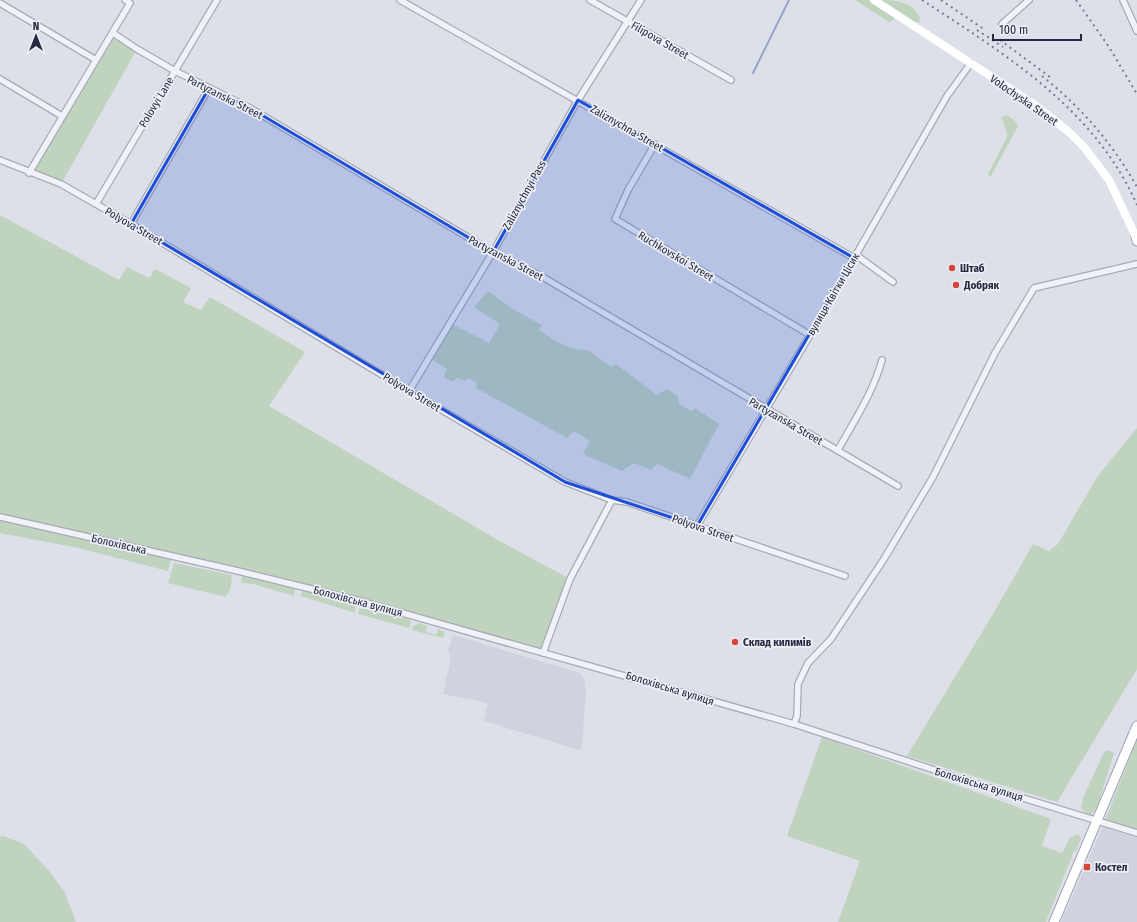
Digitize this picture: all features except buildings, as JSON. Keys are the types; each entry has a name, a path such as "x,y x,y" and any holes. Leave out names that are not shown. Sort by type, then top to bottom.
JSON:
{"main road":[{"name":"Volochyska Street","path":"874,0 1035,105 1069,132 1084,146 1109,180 1137,239"},
{"path":"1054,922 1137,726"}],"street":[{"name":"Polovyi Lane","path":"96,204 217,0"},
{"name":"Zaliznychna Street","path":"400,0 855,256 893,282"},
{"name":"Filipova Street","path":"590,0 731,80"},
{"name":"Zaliznychnyi Pass","path":"409,391 493,252 578,100 626,21 641,0"},
{"path":"1002,24 1029,0"},
{"path":"1123,0 1137,31"},
{"path":"29,173 113,33 129,1"},
{"path":"0,4 96,60"},
{"name":"Partyzanska Street","path":"113,33 137,50 175,71 250,108 493,252 541,276 766,410 838,450 898,486"},
{"name":"вулиця Квітки Цісик","path":"697,526 810,335 947,96 971,63"},
{"path":"0,79 62,116"},
{"path":"131,224 209,88"},
{"name":"Ruchkovskoi Street","path":"655,144 628,190 614,219 810,335"},
{"name":"Polyova Street","path":"0,160 29,173 60,184 96,204 409,391 565,482 612,500 627,502 845,576"},
{"path":"794,724 797,716 798,684 808,663 831,639 884,559 933,477 995,353 1034,288 1137,264"},
{"path":"838,450 870,392 882,360"},
{"path":"542,653 570,579 612,500"},
{"name":"Болохівська","path":"0,517 238,571"},
{"name":"Болохівська вулиця","path":"238,571 360,601 794,724 966,781 1137,834"}],"highlighted area":[{"path":"209,88 250,108 493,252 578,100 854,258 697,526 565,482 131,224"}],"shaded area":[{"path":"453,635 580,673 584,678 586,690 582,748 579,750 484,721 488,703 443,694 450,662 450,655 448,651"},
{"path":"1103,826 1137,837 1137,922 1061,922"}],"green space":[{"path":"855,0 869,0 894,15 894,20 889,22"},
{"path":"879,0 897,1 908,5 917,12 920,18 919,22 914,23"},
{"path":"113,33 137,49 61,184 29,173"},
{"path":"1007,115 1016,122 1018,126 991,176 989,177 988,174 1007,137 1007,132 1001,117"},
{"path":"0,215 119,280 127,267 149,278 155,269 191,288 183,302 201,310 210,297 305,352 269,406 498,540 570,579 543,653 452,627 172,556 168,571 78,548 0,533"},
{"path":"488,291 516,311 542,325 539,330 557,341 568,347 588,350 611,367 616,364 657,395 667,389 678,396 679,404 691,411 695,408 719,424 690,479 657,464 651,470 634,463 622,471 583,454 590,441 574,431 567,438 476,388 477,383 468,378 465,381 457,378 453,382 444,377 447,369 430,358 450,323 489,343 500,324 474,307"},
{"path":"1137,428 1137,669 1057,802 907,756 993,614 1033,544 1049,551 1058,544 1097,477"},
{"path":"174,563 232,575 231,587 226,597 168,583"},
{"path":"242,575 295,589 294,596 253,584 241,583"},
{"path":"303,589 356,604 355,613 301,596"},
{"path":"359,609 367,609 409,619 411,623 409,628 358,614"},
{"path":"420,623 427,626 426,632 436,635 438,629 445,632 443,638 412,630 413,626"},
{"path":"822,737 1051,819 1042,846 1062,853 1070,838 1078,834 1081,838 1076,851 1074,851 1046,922 838,922 860,861 787,836"},
{"path":"1137,739 1137,837 1103,826"},
{"path":"1109,750 1114,753 1098,805 1091,815 1086,813 1081,808 1083,798 1104,752"},
{"path":"3,836 24,844 49,871 65,893 76,922 0,922 0,837"}],"waterway":[{"path":"753,73 789,0"}],"railway":[{"path":"922,0 1016,64 1073,112 1098,140 1119,171 1137,205"},
{"path":"941,0 985,30"},
{"path":"1076,0 1109,47 1137,94"},
{"path":"977,30 1003,47"},
{"path":"1000,40 1050,77"},
{"path":"1042,76 1070,100 1107,141 1128,171 1137,187"}],"place":[{"name":"Штаб","path":"952,268"},
{"name":"Добряк","path":"956,285"},
{"name":"Склад килимів","path":"735,642"},
{"name":"Костел","path":"1087,867"}]}
